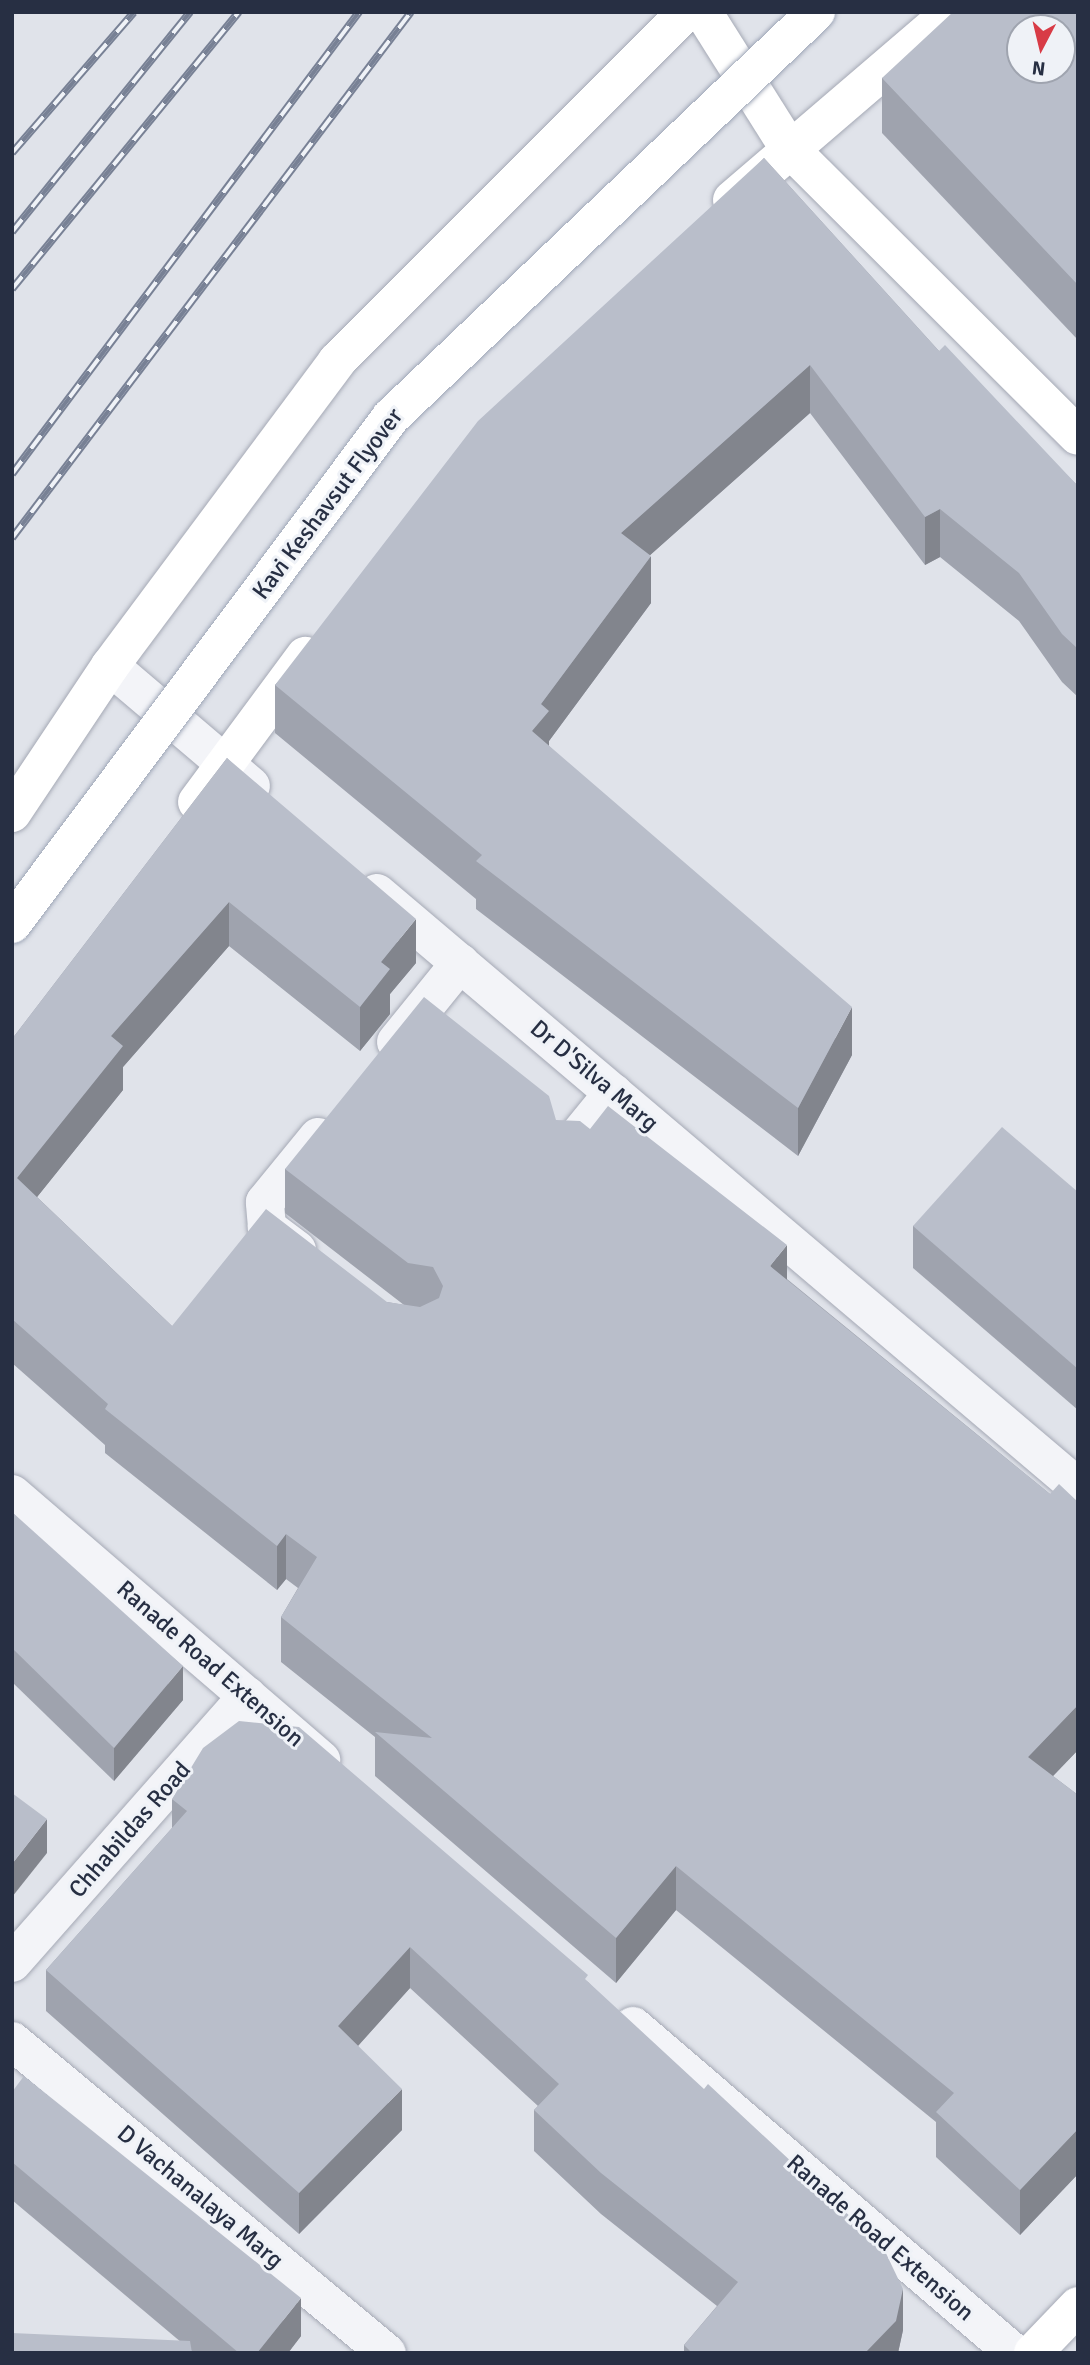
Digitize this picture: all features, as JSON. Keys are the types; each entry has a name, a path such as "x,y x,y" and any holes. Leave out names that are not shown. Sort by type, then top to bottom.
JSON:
{"main road":[{"path":"12,813 110,666 337,361 686,12"},
{"path":"703,12 788,147 1078,436"},
{"name":"Kavi Keshavsut Flyover","path":"12,924 391,417 816,12"},
{"path":"707,224 788,147 951,12"},
{"path":"176,830 326,629"},
{"path":"1033,2353 1078,2306"}],"street":[{"path":"110,666 277,807"},
{"name":"Dr D'Silva Marg","path":"348,868 1078,1487"},
{"path":"370,1074 460,963"},
{"path":"569,1147 613,1093"},
{"path":"323,1269 267,1227 265,1202 344,1106"},
{"name":"Ranade Road Extension","path":"12,1494 352,1786"},
{"name":"Chhabildas Road","path":"12,1964 247,1696"},
{"name":"Ranade Road Extension","path":"604,2002 1014,2353"},
{"name":"D Vachanalaya Marg","path":"12,2041 387,2353"}],"building":[{"path":"953,12 1078,12 1078,285 882,78"},
{"path":"764,158 939,351 945,345 1078,486 1078,649 1062,634 1019,573 940,509 925,517 810,365 621,533 651,556 541,704 549,711 532,731 852,1007 798,1108 476,861 482,855 275,685 478,421"},
{"path":"227,758 416,919 381,962 390,969 360,1007 229,902 111,1036 123,1046 17,1178 172,1326 266,1209 387,1302 420,1307 439,1298 443,1286 433,1267 408,1263 285,1169 424,997 549,1096 556,1120 580,1121 590,1129 608,1106 787,1245 770,1266 1050,1494 1059,1484 1078,1502 1078,1705 1028,1757 1078,1795 1078,2129 1020,2190 936,2112 954,2093 676,1866 616,1938 375,1732 432,1738 281,1617 317,1557 286,1534 277,1546 105,1409 108,1404 12,1319 12,1039"},
{"path":"1002,1127 1078,1192 1078,1369 913,1226"},
{"path":"12,1512 183,1666 114,1748 12,1648"},
{"path":"239,1721 299,1727 588,1975 585,1979 704,2089 708,2084 883,2247 903,2289 896,2321 865,2353 692,2353 684,2345 738,2282 601,2173 534,2110 559,2084 410,1947 338,2026 402,2089 299,2193 46,1970 187,1811 172,1799 203,1748"},
{"path":"12,1793 47,1819 12,1864"},
{"path":"24,2076 301,2298 257,2353 239,2353 12,2162 12,2092"},
{"path":"12,2333 190,2341 192,2353 12,2353"}],"railway":[{"path":"12,153 134,12"},
{"path":"12,232 190,12"},
{"path":"12,289 239,12"},
{"path":"12,474 359,12"},
{"path":"12,538 411,12"}]}
